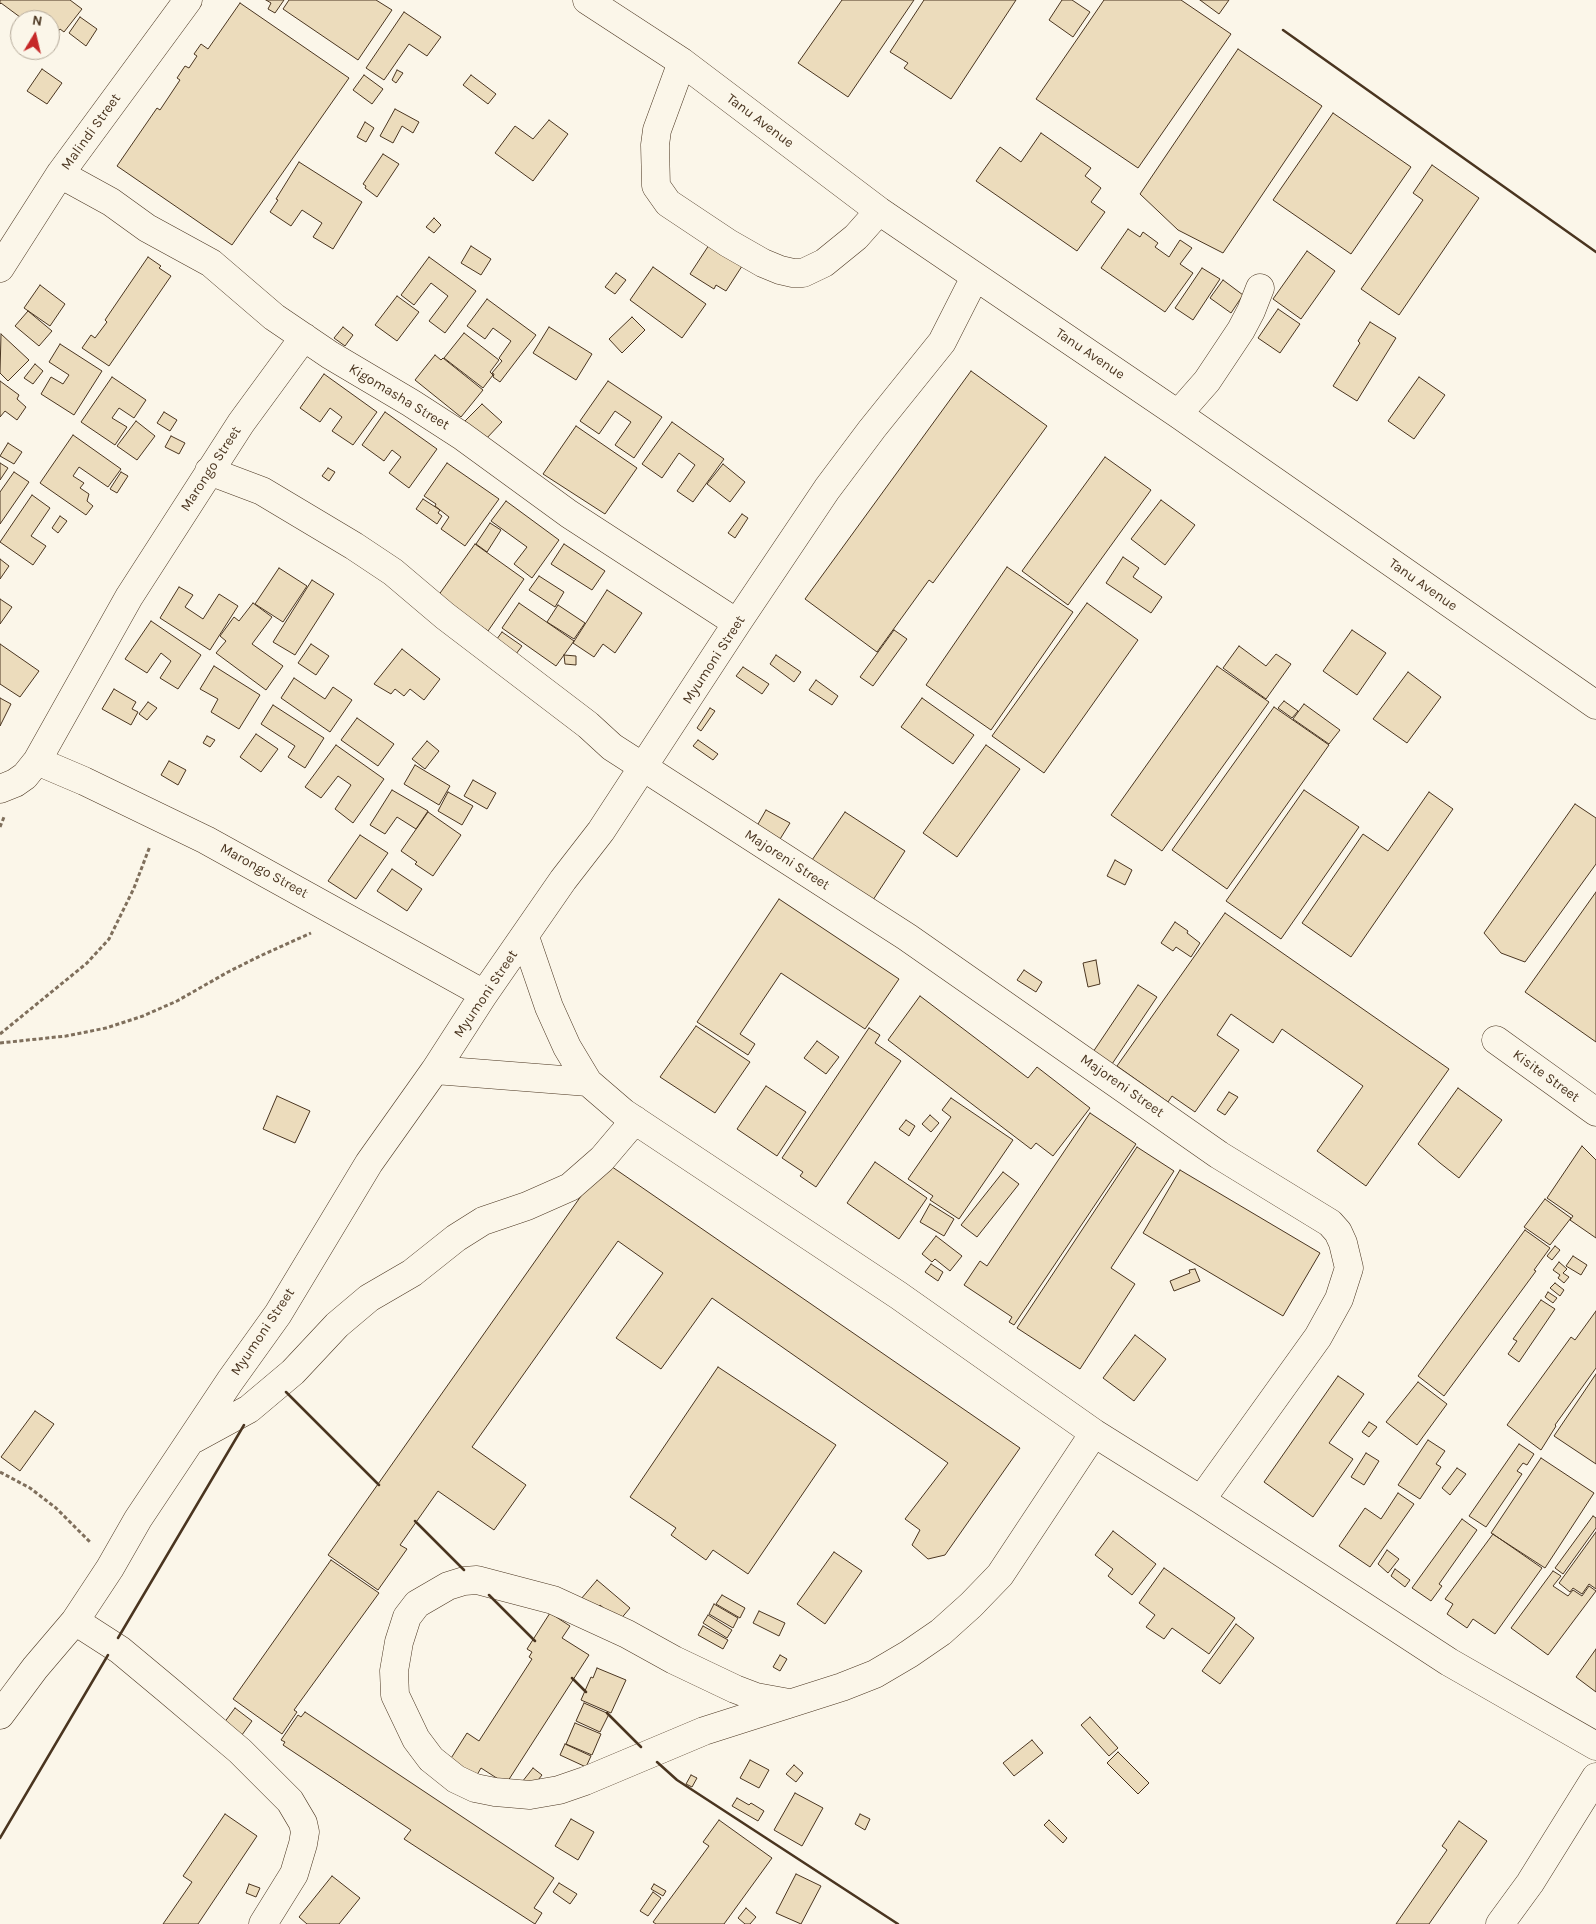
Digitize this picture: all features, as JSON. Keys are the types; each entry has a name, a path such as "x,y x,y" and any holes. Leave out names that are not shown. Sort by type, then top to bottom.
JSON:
{"street":[{"name":"Malindi Street","path":"0,268 60,174 188,0"},
{"name":"Tanu Avenue","path":"587,0 682,62 879,211 1178,414 1596,706"},
{"path":"682,62 657,130 655,145 656,186 668,203 728,243 763,263 793,273 803,273 814,269 828,260 856,238 879,211"},
{"name":"Kigomasha Street","path":"60,174 111,202 147,228 211,263 274,317 330,355 412,403 462,436 569,514 737,623"},
{"name":"Myumoni Street","path":"0,1715 35,1668 75,1621 110,1568 138,1518 278,1314 369,1164 436,1070 484,994 563,880 601,831 827,489 872,429 942,342 976,276"},
{"path":"1178,414 1207,381 1241,330 1252,311 1260,288"},
{"name":"Marongo Street","path":"0,789 15,783 25,776 37,761 129,597 241,423 304,337"},
{"name":"Majoreni Street","path":"209,471 262,491 354,546 393,572 445,616 588,725 612,748 907,937 1118,1083 1193,1138 1330,1223 1338,1232 1347,1255 1349,1268 1339,1299 1318,1337 1201,1500"},
{"name":"Marongo Street","path":"37,761 206,840 484,994"},
{"path":"525,937 549,1007 567,1047 588,1082 624,1113 898,1295 1094,1433 1201,1500 1449,1662 1596,1746"},
{"name":"Kisite Street","path":"1496,1040 1596,1112"},
{"path":"436,1070 588,1082"},
{"path":"190,1441 249,1409 293,1372 337,1326 369,1298 412,1273 456,1238 483,1221 527,1206 570,1187 602,1159 635,1120"},
{"path":"789,1703 756,1697 735,1689 674,1660 618,1630 553,1600 477,1580 464,1581 448,1586 417,1604 407,1617 399,1642 394,1671 394,1695 416,1739 431,1759 456,1778 475,1788 495,1792 530,1794 559,1790 585,1782 704,1731 789,1703 875,1674 940,1632 1000,1575 1094,1433"},
{"path":"75,1621 120,1650 168,1690 240,1751 290,1801 303,1823 305,1832 303,1844 294,1874 264,1924"},
{"path":"1500,1924 1526,1889 1596,1776"}],"path":[{"path":"0,1034 87,963 110,939 145,862 159,817"},
{"path":"0,1043 66,1036 106,1028 143,1016 177,1001 260,956 349,919"},
{"path":"0,1472 30,1488 56,1508 83,1534 110,1568"}],"building":[{"path":"0,0 70,0 82,9 64,32 60,29 60,10 10,10 0,4"},
{"path":"266,0 284,0 275,13 268,9 271,3"},
{"path":"289,0 376,0 392,10 358,60 283,9"},
{"path":"842,0 914,0 848,97 798,63"},
{"path":"924,0 1016,0 951,99 904,68 908,63 890,52"},
{"path":"1062,0 1072,0 1090,12 1073,37 1049,20"},
{"path":"1104,0 1181,0 1231,34 1138,168 1036,99"},
{"path":"1200,0 1229,0 1219,14"},
{"path":"240,3 349,78 232,245 117,166 157,108 160,110 180,80 177,78 185,66 189,68 197,56 194,54 201,44 208,49"},
{"path":"404,12 441,37 427,56 409,44 384,80 366,68"},
{"path":"80,17 97,29 86,46 69,33"},
{"path":"1238,49 1322,106 1223,253 1178,230 1140,194"},
{"path":"42,69 62,83 47,104 27,91"},
{"path":"397,70 403,73 396,83 392,80"},
{"path":"364,75 383,89 372,104 353,90"},
{"path":"471,75 496,94 488,104 463,85"},
{"path":"395,109 419,122 413,133 402,126 393,143 380,136"},
{"path":"1333,113 1411,167 1351,254 1273,200"},
{"path":"549,120 568,134 533,181 495,153 515,126 533,139"},
{"path":"365,122 374,128 366,142 357,137"},
{"path":"1041,133 1091,168 1085,176 1101,188 1091,202 1105,212 1077,251 976,181 1000,147 1021,162"},
{"path":"383,154 399,164 377,197 365,188 366,186 363,184"},
{"path":"299,162 362,202 333,249 313,237 322,223 302,210 291,226 270,212"},
{"path":"1432,165 1479,198 1399,315 1361,289 1423,200 1413,193"},
{"path":"434,218 441,225 434,233 426,227"},
{"path":"1128,229 1140,237 1143,232 1158,243 1155,247 1169,257 1180,240 1192,248 1180,264 1193,273 1165,312 1101,268"},
{"path":"711,242 744,263 726,291 716,285 714,289 690,274"},
{"path":"471,246 491,259 481,275 461,263"},
{"path":"1307,251 1335,271 1301,319 1273,299"},
{"path":"148,257 171,276 109,366 82,348 91,335 95,338 107,322 105,320"},
{"path":"429,257 476,291 445,333 429,321 448,296 431,283 414,305 401,295"},
{"path":"653,267 706,304 682,338 630,300"},
{"path":"1202,268 1220,279 1193,320 1175,308"},
{"path":"616,273 626,280 615,294 605,287"},
{"path":"1223,280 1243,295 1231,313 1210,298"},
{"path":"40,285 65,304 50,326 24,308"},
{"path":"397,296 419,312 397,341 375,325"},
{"path":"487,299 536,335 500,382 493,377 494,374 492,373 502,361 499,358 511,341 493,328 485,339 467,326"},
{"path":"1278,309 1300,324 1280,353 1258,338"},
{"path":"28,311 52,331 39,346 15,326"},
{"path":"632,317 645,330 622,353 609,339"},
{"path":"1370,322 1396,338 1357,401 1333,386 1360,343 1358,341"},
{"path":"343,327 353,335 345,346 334,338"},
{"path":"549,327 592,354 576,380 533,353"},
{"path":"464,333 499,360 490,372 493,375 483,388 444,358"},
{"path":"1,334 29,360 8,381 0,373"},
{"path":"60,344 102,371 74,415 41,394 51,377 63,384 69,375 49,362"},
{"path":"435,355 441,360 443,358 483,390 461,417 415,380"},
{"path":"35,364 43,371 33,384 24,378"},
{"path":"971,371 1047,426 933,583 929,580 877,652 805,599"},
{"path":"324,374 377,412 353,445 332,431 342,417 330,408 320,422 300,408"},
{"path":"112,377 146,400 134,418 119,408 112,418 127,427 115,445 81,422"},
{"path":"1419,377 1445,395 1414,439 1388,421"},
{"path":"0,381 19,395 17,399 26,407 17,420 5,411 0,417"},
{"path":"608,381 662,417 634,458 615,445 631,422 615,411 599,434 580,421"},
{"path":"482,404 502,422 485,440 465,421"},
{"path":"164,412 177,420 170,431 157,423"},
{"path":"385,412 437,449 409,488 389,473 401,457 392,450 384,461 362,445"},
{"path":"136,421 155,436 137,460 117,446"},
{"path":"672,422 724,459 693,502 677,491 695,465 679,453 662,478 642,464"},
{"path":"576,426 637,468 605,514 543,474"},
{"path":"73,435 121,469 108,487 79,467 73,476 84,483 80,488 89,494 87,501 93,506 86,515 40,483"},
{"path":"171,436 185,443 179,454 165,447"},
{"path":"8,443 22,452 14,464 0,456"},
{"path":"1105,457 1151,490 1068,605 1022,571"},
{"path":"0,463 8,468 0,480"},
{"path":"447,463 499,499 465,546 441,529 449,517 435,506 436,504 424,496"},
{"path":"723,464 745,482 730,502 707,484"},
{"path":"328,468 335,472 329,481 322,476"},
{"path":"14,472 29,482 0,524 0,492"},
{"path":"121,472 128,476 117,493 110,489"},
{"path":"32,495 50,508 31,536 46,546 33,565 0,542"},
{"path":"423,499 440,510 438,513 442,516 437,524 416,509"},
{"path":"1161,500 1195,525 1165,565 1131,539"},
{"path":"506,501 559,540 532,578 514,564 527,547 491,521"},
{"path":"742,514 748,518 735,538 728,533"},
{"path":"60,516 67,521 58,533 52,528"},
{"path":"490,523 501,530 487,552 476,544"},
{"path":"475,544 524,579 488,631 438,596"},
{"path":"564,544 605,571 592,590 551,564"},
{"path":"1123,557 1139,568 1133,577 1162,597 1151,613 1106,583"},
{"path":"0,559 9,566 0,579"},
{"path":"1007,567 1073,612 991,730 926,685"},
{"path":"279,568 307,586 283,622 255,604"},
{"path":"539,576 564,592 555,607 529,590"},
{"path":"312,580 334,594 295,655 273,642"},
{"path":"179,587 193,595 185,607 203,619 219,594 238,606 210,650 160,618"},
{"path":"607,590 642,613 615,653 603,644 594,657 573,643"},
{"path":"0,599 12,607 0,624"},
{"path":"253,603 272,617 252,644 283,666 266,690 216,653 226,641 220,636 234,617 239,621"},
{"path":"519,603 574,641 556,666 502,628"},
{"path":"1087,603 1138,640 1044,773 992,736"},
{"path":"558,605 585,623 574,639 547,622"},
{"path":"151,621 201,655 178,689 160,678 171,661 161,653 147,673 125,659"},
{"path":"894,630 907,639 873,686 860,677"},
{"path":"1352,630 1386,653 1357,695 1323,671"},
{"path":"502,632 522,646 513,658 494,643"},
{"path":"0,644 39,671 20,697 0,684"},
{"path":"311,644 329,656 316,675 298,663"},
{"path":"1239,646 1266,666 1276,654 1291,664 1266,699 1223,668"},
{"path":"402,649 440,679 424,700 410,689 404,696 395,689 391,694 374,684"},
{"path":"564,655 576,656 576,665 565,664"},
{"path":"776,655 801,672 794,682 770,664"},
{"path":"214,666 260,695 239,729 211,712 218,699 200,689"},
{"path":"1217,666 1269,702 1162,851 1111,815"},
{"path":"743,667 769,684 762,694 736,676"},
{"path":"1408,672 1441,697 1407,743 1373,719"},
{"path":"294,678 325,699 333,687 352,700 330,732 281,698"},
{"path":"816,680 838,696 832,705 809,690"},
{"path":"114,689 136,702 132,709 138,712 131,725 102,709"},
{"path":"0,698 11,704 0,726"},
{"path":"922,698 974,735 953,764 901,727"},
{"path":"1284,701 1298,711 1292,718 1278,708"},
{"path":"148,702 157,708 147,720 139,714"},
{"path":"1304,704 1340,730 1329,744 1293,719"},
{"path":"273,705 324,738 305,768 288,757 295,746 261,724"},
{"path":"1274,707 1329,745 1227,889 1172,850"},
{"path":"710,708 715,711 701,731 697,728"},
{"path":"357,718 394,744 378,766 341,740"},
{"path":"256,734 278,749 261,772 240,757"},
{"path":"207,736 215,740 210,747 203,743"},
{"path":"698,740 718,754 713,760 693,746"},
{"path":"427,741 439,751 425,769 412,759"},
{"path":"336,745 384,779 353,823 335,809 351,785 338,776 321,798 305,787"},
{"path":"986,745 1020,769 957,857 923,833"},
{"path":"169,761 186,770 178,785 161,775"},
{"path":"415,765 450,786 439,805 404,784"},
{"path":"473,780 496,793 487,809 464,796"},
{"path":"392,790 428,811 416,829 397,817 385,834 370,825"},
{"path":"1304,790 1359,827 1281,939 1226,901"},
{"path":"448,792 473,806 462,825 438,811"},
{"path":"1429,792 1453,809 1351,957 1302,923 1363,834 1388,851"},
{"path":"1575,804 1596,818 1596,864 1525,962 1501,953 1484,933"},
{"path":"766,810 790,823 777,844 754,831"},
{"path":"428,812 461,835 433,876 415,864 417,862 401,851"},
{"path":"845,812 905,851 873,900 812,860"},
{"path":"360,835 388,853 356,899 328,881"},
{"path":"1115,860 1132,870 1125,885 1107,876"},
{"path":"392,869 422,889 407,911 377,891"},
{"path":"1596,892 1596,1042 1525,992"},
{"path":"779,899 899,979 865,1029 781,973 740,1034 755,1044 748,1055 697,1022"},
{"path":"1225,913 1449,1069 1366,1186 1317,1151 1363,1086 1282,1029 1273,1043 1231,1014 1217,1035 1239,1050 1195,1112 1172,1096 1168,1102 1117,1066"},
{"path":"1175,922 1200,943 1191,957 1176,947 1173,951 1161,943"},
{"path":"1096,960 1100,984 1088,987 1083,963"},
{"path":"1024,970 1042,982 1036,992 1017,980"},
{"path":"1138,985 1157,997 1110,1067 1091,1055"},
{"path":"920,996 1028,1078 1037,1067 1090,1108 1053,1156 1036,1143 1031,1149 888,1040"},
{"path":"696,1026 750,1062 715,1113 660,1077"},
{"path":"869,1028 880,1035 875,1043 901,1061 816,1187 800,1176 803,1172 782,1158"},
{"path":"817,1041 839,1057 826,1074 804,1058"},
{"path":"766,1086 806,1112 777,1156 737,1129"},
{"path":"1458,1088 1502,1120 1459,1178 1418,1144"},
{"path":"1229,1092 1238,1097 1225,1115 1217,1110"},
{"path":"277,1096 310,1111 295,1143 263,1129"},
{"path":"951,1098 1013,1140 959,1219 930,1200 933,1196 908,1179 951,1117 942,1110"},
{"path":"1090,1113 1136,1144 1014,1325 1009,1322 1012,1317 964,1285 980,1261 987,1266"},
{"path":"930,1115 939,1123 931,1132 922,1124"},
{"path":"906,1120 915,1126 909,1136 899,1129"},
{"path":"1582,1146 1596,1160 1596,1238 1570,1220 1573,1216 1547,1198"},
{"path":"1137,1147 1174,1171 1111,1268 1135,1284 1080,1369 1017,1328"},
{"path":"605,1162 1020,1448 945,1555 928,1559 912,1545 920,1530 905,1519 948,1463 712,1298 661,1369 616,1338 663,1273 618,1241 472,1447 526,1485 494,1530 438,1491 400,1545 407,1549 378,1590 328,1555"},
{"path":"875,1162 927,1198 899,1239 847,1203"},
{"path":"1180,1170 1320,1253 1283,1316 1143,1233"},
{"path":"1003,1172 1019,1184 977,1237 961,1225"},
{"path":"1545,1199 1571,1218 1550,1245 1524,1227"},
{"path":"930,1204 954,1219 944,1236 920,1222"},
{"path":"1525,1230 1550,1248 1534,1270 1536,1271 1444,1396 1418,1376"},
{"path":"936,1236 962,1256 950,1271 935,1259 932,1262 922,1254"},
{"path":"1555,1246 1560,1250 1552,1260 1547,1256"},
{"path":"1573,1256 1587,1265 1581,1275 1566,1266"},
{"path":"1559,1262 1567,1269 1563,1273 1569,1277 1564,1283 1558,1278 1560,1275 1553,1270"},
{"path":"931,1264 943,1272 938,1281 925,1272"},
{"path":"1195,1269 1200,1281 1174,1291 1170,1281 1190,1273 1189,1270"},
{"path":"1555,1283 1564,1290 1560,1296 1550,1288"},
{"path":"1548,1292 1557,1298 1553,1303 1545,1297"},
{"path":"1541,1300 1555,1309 1519,1362 1508,1354 1517,1341 1513,1339"},
{"path":"1596,1311 1596,1368 1555,1425 1541,1450 1507,1425 1571,1337 1575,1340"},
{"path":"1135,1335 1166,1359 1134,1401 1103,1378"},
{"path":"718,1367 836,1445 748,1574 713,1550 706,1560 671,1535 676,1528 630,1497"},
{"path":"1596,1374 1596,1464 1554,1436"},
{"path":"1338,1376 1364,1394 1329,1443 1353,1459 1313,1517 1264,1482"},
{"path":"1418,1382 1447,1404 1417,1445 1386,1422"},
{"path":"35,1411 54,1424 20,1471 1,1457"},
{"path":"1369,1422 1377,1427 1369,1437 1362,1432"},
{"path":"1428,1440 1445,1451 1436,1464 1441,1467 1420,1499 1398,1485"},
{"path":"1519,1444 1534,1454 1527,1465 1523,1463 1517,1471 1522,1474 1486,1527 1469,1516"},
{"path":"1366,1453 1379,1461 1364,1485 1351,1477"},
{"path":"1541,1458 1594,1493 1545,1568 1491,1533"},
{"path":"1457,1468 1466,1474 1450,1495 1442,1488"},
{"path":"1398,1493 1414,1504 1370,1567 1339,1546 1365,1508 1381,1519"},
{"path":"1593,1516 1596,1518 1596,1528 1563,1574 1555,1568"},
{"path":"1462,1519 1477,1530 1439,1584 1442,1586 1431,1601 1412,1588"},
{"path":"1113,1531 1156,1564 1132,1595 1108,1576 1113,1569 1095,1555"},
{"path":"1596,1532 1596,1589 1589,1584 1582,1594 1573,1588 1570,1592 1559,1583"},
{"path":"1493,1534 1542,1568 1495,1634 1473,1619 1467,1628 1447,1614 1453,1604 1445,1599"},
{"path":"1387,1550 1399,1559 1388,1573 1378,1564"},
{"path":"834,1552 862,1571 825,1624 797,1604"},
{"path":"331,1560 379,1593 294,1710 297,1712 282,1734 233,1699"},
{"path":"1164,1568 1235,1618 1209,1654 1172,1628 1164,1639 1146,1627 1155,1615 1139,1603"},
{"path":"1395,1569 1410,1580 1405,1587 1391,1576"},
{"path":"1553,1571 1561,1576 1553,1586 1568,1596 1573,1590 1582,1596 1589,1586 1596,1591 1548,1655 1511,1628"},
{"path":"597,1580 630,1608 619,1621 600,1605 594,1611 581,1599"},
{"path":"722,1595 745,1608 740,1618 716,1604"},
{"path":"714,1604 738,1618 733,1628 709,1614"},
{"path":"759,1611 785,1623 779,1636 753,1623"},
{"path":"550,1613 570,1626 562,1638 589,1655 506,1784 481,1768 474,1780 448,1763 467,1733 479,1741 532,1659 529,1657 532,1652 527,1649"},
{"path":"708,1615 732,1630 727,1638 703,1623"},
{"path":"1236,1624 1254,1638 1220,1684 1202,1671"},
{"path":"703,1626 728,1640 723,1649 698,1635"},
{"path":"1596,1649 1596,1692 1576,1677"},
{"path":"780,1655 787,1659 780,1671 773,1667"},
{"path":"597,1668 626,1680 611,1713 581,1700"},
{"path":"584,1703 609,1714 600,1732 576,1721"},
{"path":"235,1708 252,1721 239,1739 221,1727"},
{"path":"305,1712 554,1878 534,1908 542,1913 535,1924 404,1839 411,1830 283,1745 285,1742 281,1740 298,1715 301,1717"},
{"path":"1090,1717 1118,1748 1109,1756 1081,1725"},
{"path":"575,1723 601,1734 592,1755 566,1744"},
{"path":"1032,1740 1043,1753 1014,1776 1003,1763"},
{"path":"565,1744 591,1756 586,1767 560,1755"},
{"path":"1118,1752 1149,1783 1138,1794 1107,1763"},
{"path":"750,1760 769,1770 759,1788 740,1778"},
{"path":"794,1765 803,1773 796,1782 786,1774"},
{"path":"533,1768 542,1775 531,1789 522,1782"},
{"path":"691,1775 697,1778 692,1787 686,1784"},
{"path":"795,1793 823,1808 802,1846 774,1830"},
{"path":"737,1798 749,1805 751,1803 764,1811 758,1821 732,1806"},
{"path":"225,1814 257,1836 198,1924 163,1924 192,1882 183,1876"},
{"path":"860,1814 870,1819 865,1830 855,1824"},
{"path":"571,1819 594,1832 578,1860 555,1846"},
{"path":"719,1820 772,1858 724,1924 656,1924 653,1922 709,1846 703,1842"},
{"path":"1049,1820 1067,1838 1063,1843 1044,1825"},
{"path":"1459,1821 1487,1841 1429,1924 1396,1924 1447,1850 1442,1846"},
{"path":"796,1874 821,1886 801,1924 776,1913"},
{"path":"332,1876 360,1898 339,1924 307,1924 299,1917"},
{"path":"559,1883 577,1894 570,1904 553,1892"},
{"path":"249,1884 260,1888 256,1897 246,1893"},
{"path":"654,1884 666,1891 663,1896 651,1889"},
{"path":"653,1892 661,1898 648,1916 640,1911"},
{"path":"746,1908 756,1917 750,1924 745,1924 738,1918"}],"wall":[{"path":"1283,30 1596,252"},
{"path":"286,1392 379,1485"},
{"path":"118,1638 244,1425"},
{"path":"415,1521 464,1570"},
{"path":"489,1595 535,1641"},
{"path":"0,1838 108,1655"},
{"path":"572,1678 586,1692"},
{"path":"607,1713 641,1747"},
{"path":"657,1762 677,1780 898,1924"}]}
